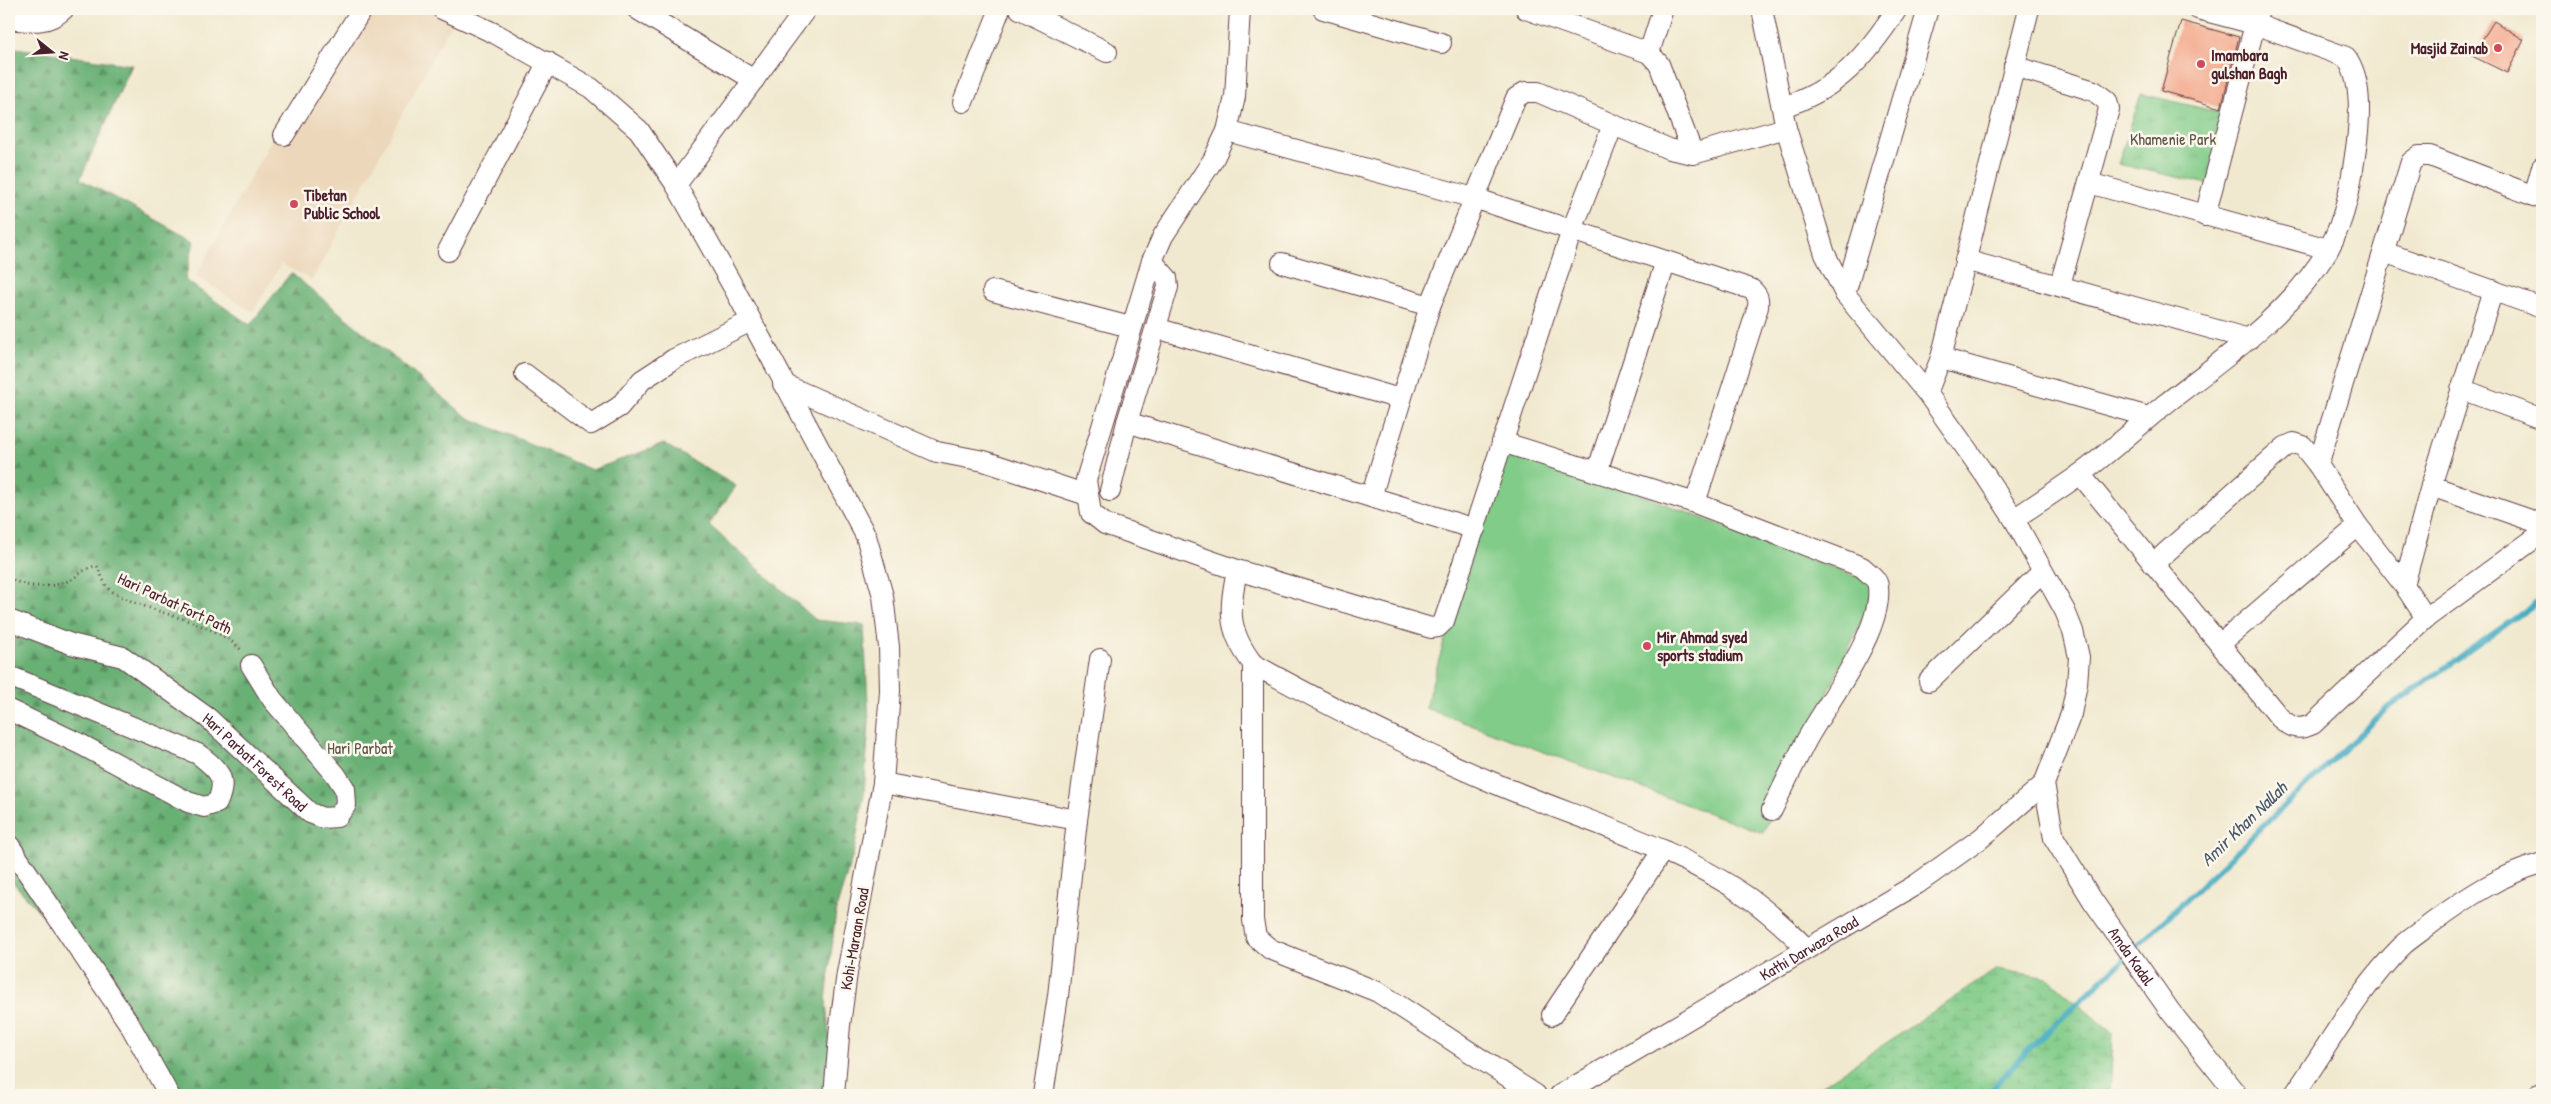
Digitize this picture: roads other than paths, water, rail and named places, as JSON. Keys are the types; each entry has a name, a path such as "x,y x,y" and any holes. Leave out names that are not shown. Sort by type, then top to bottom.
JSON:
{"street":[{"path":"9,19 40,22 49,20 64,9"},
{"path":"284,135 362,9"},
{"name":"Kohi-Maraan Road","path":"442,9 548,62 591,88 639,130 676,185 751,320 783,384 866,536 883,596 889,647 890,691 883,783 847,973 834,1095"},
{"path":"637,9 661,15 754,80"},
{"path":"676,185 806,9"},
{"path":"963,102 1000,9"},
{"path":"1020,9 1107,52"},
{"path":"1240,9 1235,97 1227,131 1213,160 1163,236 1152,261 1130,326 1086,480 1091,513 1105,524 1237,570 1430,628 1438,627 1444,621 1572,230 1612,125"},
{"path":"1323,9 1441,43"},
{"path":"1526,9 1551,13 1649,53 1659,64 1693,154"},
{"path":"1649,53 1663,9"},
{"path":"1762,9 1786,128 1825,254 1845,294 1927,393 2014,519 2065,611 2073,631 2079,657 2077,684 2071,714 2044,784"},
{"path":"1782,107 1806,100 1830,87 1876,41 1897,9"},
{"path":"1845,294 1928,9"},
{"path":"1927,393 1941,358 2028,9"},
{"path":"2014,519 2080,474 2249,339 2303,287 2328,249 2343,215 2352,178 2358,134 2358,88 2354,68 2346,57 2257,16 2198,9"},
{"path":"2205,216 2257,16"},
{"path":"448,251 548,62"},
{"path":"2014,66 2094,91 2107,101 2109,109 2060,285"},
{"path":"1370,497 1430,306 1516,98 1525,92 1538,92 1669,149 1693,154 1786,128"},
{"path":"1227,131 1474,198 1751,289 1759,300 1696,503"},
{"path":"2318,465 2411,162 2419,156 2430,156 2538,197 2542,167"},
{"path":"2089,183 2328,249"},
{"path":"2384,252 2542,308"},
{"path":"1965,260 2249,339"},
{"path":"1110,491 1126,422 1156,328 1168,282 1152,261"},
{"path":"1597,472 1666,261"},
{"path":"1282,263 1430,306"},
{"path":"2404,585 2431,486 2493,290"},
{"path":"993,291 1130,326"},
{"path":"526,374 591,424 619,407 642,380 674,359 751,320"},
{"path":"1156,328 1400,399"},
{"path":"1941,358 2149,417"},
{"path":"783,384 938,452 984,461 1087,494"},
{"path":"2461,389 2542,419"},
{"path":"1126,422 1475,530"},
{"path":"1502,442 1696,503 1862,568 1878,585 1878,606 1865,639 1846,675 1806,740 1772,810"},
{"path":"2154,564 2285,447 2294,443 2303,446 2318,465 2358,526 2404,585 2426,618"},
{"path":"2080,474 2280,718 2292,728 2303,728 2313,724 2426,618 2542,533"},
{"path":"2431,486 2542,524"},
{"path":"2220,644 2358,526"},
{"path":"1237,570 1231,599 1232,622 1239,646 1253,664 1398,740 1468,772 1663,850 1697,866 1748,898 1778,920 1806,948"},
{"path":"1929,681 2042,572"},
{"name":"Hari Parbat Forest Road","path":"9,620 71,644 123,657 208,718 310,813 323,818 337,817 346,805 344,789 336,775 272,699 251,665"},
{"path":"1043,1095 1058,996 1077,820 1100,659"},
{"path":"1253,664 1253,920 1256,937 1270,949 1378,992 1536,1095"},
{"name":"Hari Parbat Forest Road","path":"9,676 198,754 220,776 223,789 217,803 204,807 188,802 82,745 9,710"},
{"path":"883,783 1077,820"},
{"name":"Amda Kadal","path":"2044,784 2054,838 2093,901 2170,1011 2237,1095"},
{"name":"Kathi Darwaza Road","path":"1560,1095 1917,884 1980,839 2044,784"},
{"path":"9,844 130,1025 169,1095"},
{"path":"1552,1015 1663,850"},
{"path":"2294,1095 2368,988 2402,946 2490,883 2519,870 2542,863"},
{"path":"2537,1095 2542,1093"}],"waterway":[{"name":"Amir Khan Nallah","path":"1987,1095 2018,1060 2385,710 2542,599"}],"place":[{"name":"Masjid Zainab","path":"2498,48"},
{"name":"Imambara gulshan Bagh","path":"2201,64"},
{"name":"Tibetan Public School","path":"294,204"},
{"name":"Mir Ahmad syed sports stadium","path":"1647,646"}],"park label":[{"name":"Khamenie Park","path":"2173,139"},
{"name":"Hari Parbat","path":"360,748"}]}
